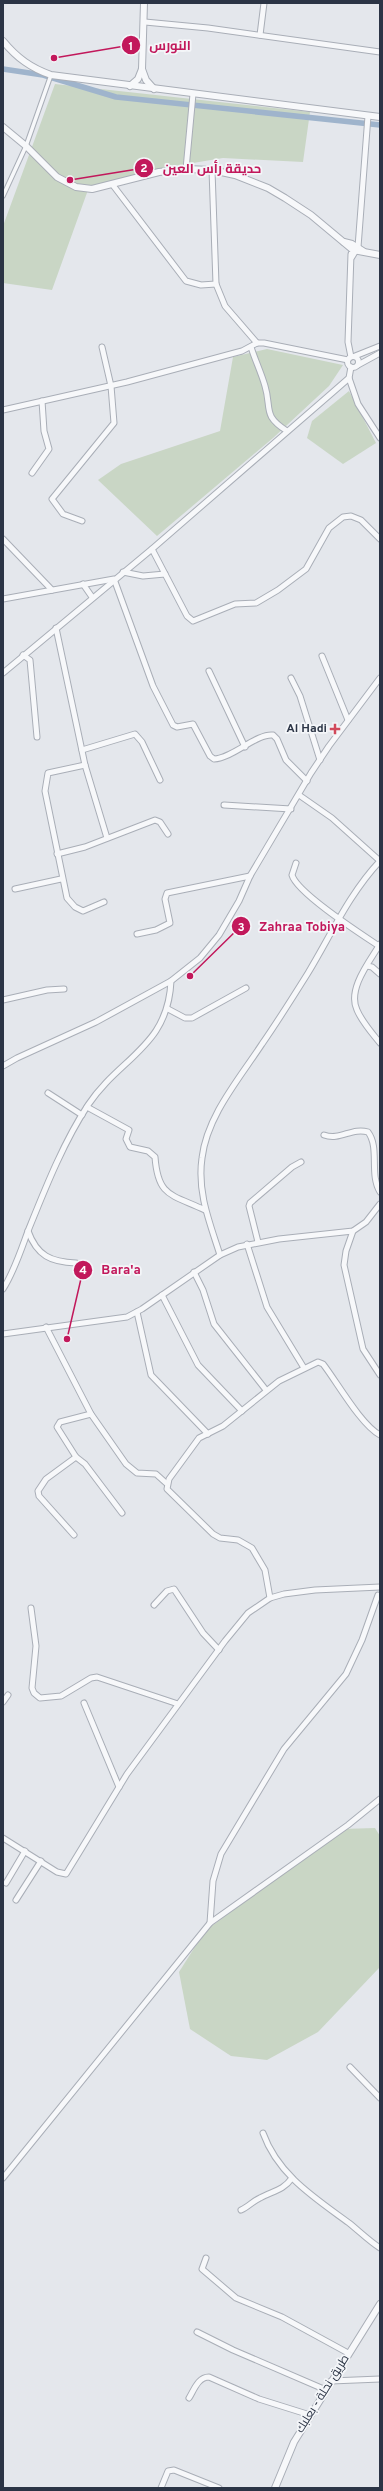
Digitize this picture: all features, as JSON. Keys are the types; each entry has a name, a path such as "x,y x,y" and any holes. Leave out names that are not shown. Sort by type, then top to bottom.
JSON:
{"street":[{"path":"130,86 138,79 142,69 145,22 144,3"},
{"path":"260,35 264,3"},
{"path":"145,22 260,35 380,52"},
{"path":"3,41 22,61 33,68 51,75 154,89 192,96 380,117"},
{"path":"142,69 146,80 154,89"},
{"path":"3,196 26,146 51,75"},
{"path":"186,169 192,96"},
{"path":"352,257 359,250 358,234 368,116"},
{"path":"3,127 26,146 57,177 69,185 92,189 159,172 186,169 212,170 250,179 268,188 311,215 348,244 359,250 380,255"},
{"path":"212,170 216,284 225,306 257,344"},
{"path":"112,184 186,281 201,285 216,284"},
{"path":"348,244 358,234"},
{"path":"348,244 352,257 348,342 351,358 349,378 358,404 380,438"},
{"path":"3,410 111,386 257,344 271,344 351,358 359,361 358,365"},
{"path":"251,346 266,390 268,412 276,423 287,431"},
{"path":"351,358 380,346"},
{"path":"82,521 63,514 52,499 114,423 111,386 102,347"},
{"path":"351,367 358,365 380,353"},
{"path":"3,673 92,597 152,549 349,378"},
{"path":"32,473 49,449 44,431 42,401"},
{"path":"152,549 187,616 195,621 235,604 256,603 278,590 309,566 329,528 343,517 352,516 361,520 380,539"},
{"path":"3,540 52,590"},
{"path":"123,572 144,576 165,574"},
{"path":"3,599 114,579"},
{"path":"114,579 153,686 171,723 177,727 194,724 213,759 224,758 266,735 273,735 277,739 286,760 307,781"},
{"path":"83,584 92,597"},
{"path":"56,628 85,765 108,838"},
{"path":"23,655 30,660 37,737"},
{"path":"322,656 348,720"},
{"path":"208,671 245,747"},
{"path":"292,678 300,696 320,760"},
{"path":"3,1066 17,1058 96,1022 171,981 200,958 219,935 239,901 250,876 320,760 380,678"},
{"path":"82,750 134,734 142,742 160,780"},
{"path":"85,765 49,772 45,776 45,791 61,879 67,898 78,909 83,911 104,902"},
{"path":"220,1255 205,1210 200,1173 204,1148 209,1130 232,1090 340,919 356,890 380,861 332,818 299,795"},
{"path":"224,805 291,809"},
{"path":"57,854 67,853 155,820 160,822 168,834"},
{"path":"296,863 292,875 295,882 340,919 379,945 357,986 355,1005 380,1043"},
{"path":"137,934 156,930 170,923 165,899 167,893 202,884 250,876"},
{"path":"16,889 61,879"},
{"path":"367,966 372,967 380,974"},
{"path":"3,1289 63,1151 82,1115 102,1085 143,1049 156,1034 168,1009 171,981"},
{"path":"168,1009 185,1018 192,1018 246,988"},
{"path":"3,1000 47,990 64,989"},
{"path":"48,1093 82,1115"},
{"path":"87,1107 129,1130 126,1139 130,1147 148,1151 155,1156 155,1173 164,1190 205,1210"},
{"path":"324,1135 336,1138 356,1130 368,1132 372,1138 374,1179 380,1192"},
{"path":"258,1242 249,1206 250,1203 292,1167 301,1162"},
{"path":"3,1334 127,1317 162,1296 220,1255 247,1244 258,1242 353,1231 366,1222 380,1204"},
{"path":"353,1231 346,1251 344,1265 363,1349 380,1375"},
{"path":"28,1232 34,1243 50,1260 76,1263"},
{"path":"247,1244 267,1307 304,1368"},
{"path":"194,1272 203,1290 214,1324 266,1390"},
{"path":"162,1296 198,1365 242,1411"},
{"path":"137,1312 151,1375 208,1434"},
{"path":"46,1327 91,1414 130,1468 142,1474 153,1472 166,1483 169,1492 213,1534 220,1538 238,1540 252,1548 266,1570 270,1598"},
{"path":"166,1483 196,1441 223,1426 266,1390 304,1368 318,1362 323,1364 343,1393 372,1429 380,1435"},
{"path":"91,1414 58,1424 61,1434 76,1456 85,1464 122,1514"},
{"path":"74,1535 39,1496 38,1491 46,1479 76,1456"},
{"path":"3,1838 57,1872 66,1874 120,1787 178,1704 243,1618 270,1598 315,1590 380,1587"},
{"path":"154,1605 167,1591 174,1589 203,1633 219,1650"},
{"path":"210,1922 213,1880 221,1854 284,1749 346,1674 362,1640 379,1594"},
{"path":"31,1608 36,1646 32,1688 34,1693 40,1698 61,1696 87,1680 97,1678 178,1704"},
{"path":"3,1702 8,1695"},
{"path":"84,1702 120,1787"},
{"path":"3,2178 210,1922 348,1826 380,1799"},
{"path":"6,1883 25,1852"},
{"path":"16,1900 41,1861"},
{"path":"350,2066 380,2098"},
{"path":"263,2133 278,2165 292,2178 380,2248"},
{"path":"241,2210 258,2198 278,2191 288,2184 292,2178"},
{"path":"206,2258 202,2269 236,2298 282,2317 348,2353"},
{"name":"طريق نحلة - بعلبك","path":"275,2488 286,2458 310,2415 348,2353 380,2305"},
{"path":"196,2332 232,2350 326,2390"},
{"path":"189,2398 199,2381 203,2377 209,2377 266,2401 310,2415"},
{"path":"331,2381 380,2379"},
{"path":"161,2488 168,2471 174,2470 219,2488"}],"green space":[{"path":"55,84 310,112 303,162 223,158 151,170 88,190 52,290 3,283 3,226"},
{"path":"267,349 343,365 329,386 273,438 157,536 98,480 121,464 220,431 233,357"},
{"path":"349,391 376,443 343,464 307,438 312,421"},
{"path":"375,1828 380,1836 379,1968 318,2032 267,2060 231,2056 190,2029 179,1972 205,1931 342,1829"}],"waterway":[{"path":"3,69 43,75 116,97 380,125"}],"place":[{"name":"النورس","path":"54,58"},
{"name":"حديقة رأس العين","path":"70,180"},
{"name":"Al Hadi","path":"335,729"},
{"name":"Zahraa Tobiya","path":"190,976"},
{"name":"Bara'a","path":"67,1339"}]}
